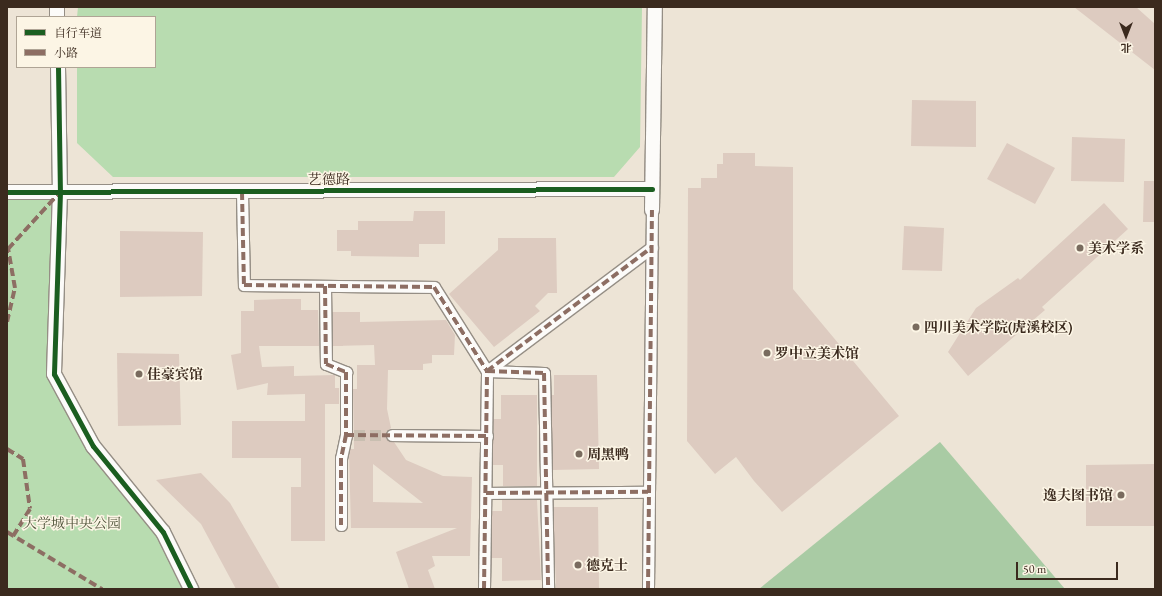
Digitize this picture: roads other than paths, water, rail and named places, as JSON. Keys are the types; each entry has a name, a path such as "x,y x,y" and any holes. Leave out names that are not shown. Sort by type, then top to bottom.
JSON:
{"street":[{"path":"648,589 655,7"},
{"path":"58,68 60,192 54,374 93,446 163,532 191,589"},
{"name":"艺德路","path":"7,192 242,192 652,188"},
{"path":"242,192 244,285 434,287 486,371 484,589"},
{"path":"486,371 652,247"},
{"path":"325,286 326,364 346,372 350,435 341,458 341,525"},
{"path":"486,371 544,373 545,492 548,589"},
{"path":"392,435 486,436"},
{"path":"486,493 648,492"}],"tunnel":[{"path":"354,435 392,435"}],"place":[{"name":"美术学系","path":"1080,248"},
{"name":"四川美术学院(虎溪校区)","path":"916,327"},
{"name":"罗中立美术馆","path":"767,353"},
{"name":"佳豪宾馆","path":"139,374"},
{"name":"周黑鸭","path":"579,454"},
{"name":"逸夫图书馆","path":"1121,495"},
{"name":"德克士","path":"578,565"}],"park label":[{"name":"大学城中央公园","path":"72,523"}]}
